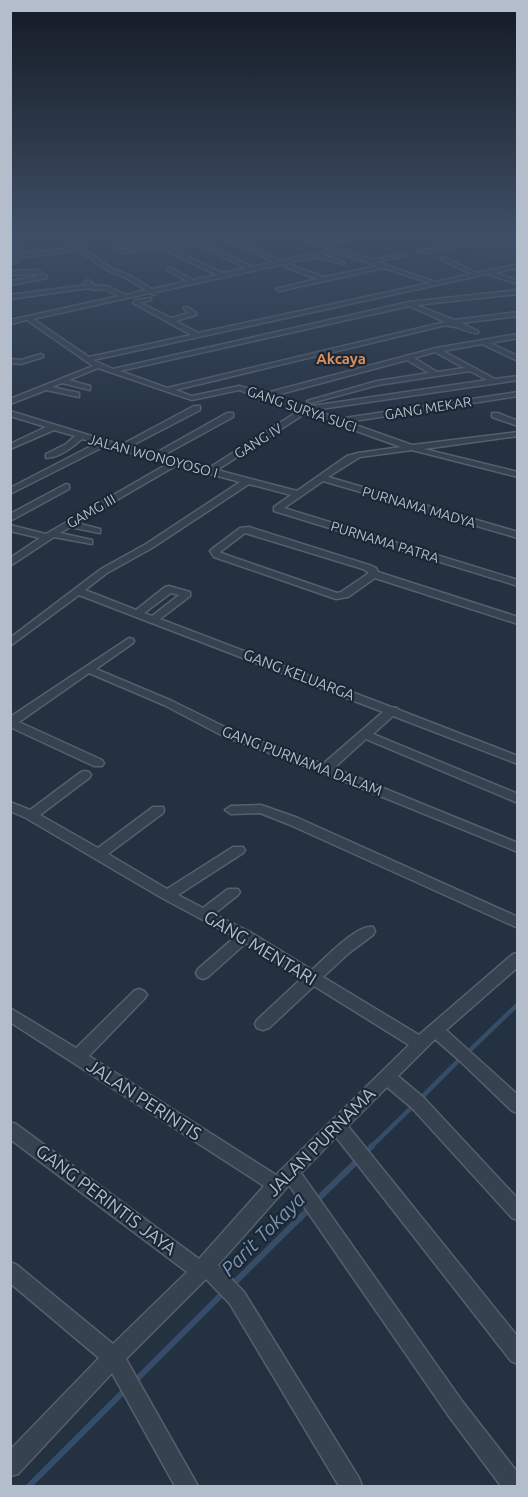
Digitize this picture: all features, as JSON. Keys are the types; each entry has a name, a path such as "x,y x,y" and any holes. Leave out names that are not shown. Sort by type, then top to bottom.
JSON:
{"street":[{"path":"10,322 96,304"},
{"path":"139,304 197,335"},
{"path":"87,359 340,304"},
{"path":"112,371 409,304 476,332"},
{"path":"170,320 194,314 186,308"},
{"path":"166,390 454,322 518,314"},
{"name":"GANG SURYA SUCI","path":"29,319 98,366 166,390 192,398 241,388 307,406 338,422 412,447 518,475"},
{"path":"252,324 276,334"},
{"path":"267,395 439,350 518,336"},
{"path":"480,341 518,359"},
{"path":"439,350 493,381"},
{"path":"10,361 23,361 41,356"},
{"path":"409,358 436,374"},
{"path":"272,365 285,372"},
{"path":"380,365 401,378"},
{"path":"10,402 98,366"},
{"path":"307,406 345,392 401,378 471,369"},
{"path":"307,406 518,378"},
{"path":"63,381 87,388"},
{"path":"46,388 76,395"},
{"path":"345,392 355,401"},
{"name":"GANG MEKAR","path":"338,422 518,394"},
{"name":"GANG IV","path":"209,472 307,406"},
{"path":"122,447 197,408"},
{"name":"JALAN WONOYOSO I","path":"10,413 104,443 158,455 209,472 297,494"},
{"path":"146,449 158,455 230,415"},
{"path":"495,416 518,424"},
{"path":"10,447 53,427"},
{"path":"297,494 358,455 518,434"},
{"path":"49,456 69,446 80,436"},
{"path":"10,492 104,443"},
{"name":"GAMG III","path":"10,563 50,535 176,460"},
{"name":"PURNAMA MADYA","path":"321,478 518,535"},
{"path":"10,643 123,559 149,546 247,481"},
{"path":"10,518 66,487"},
{"name":"PURNAMA PATRA","path":"297,494 277,509 518,583"},
{"path":"69,524 97,531"},
{"path":"10,528 89,542"},
{"path":"374,574 345,595 336,596 217,555 215,551 243,530 249,530 366,567 373,570 374,574 518,621"},
{"path":"138,614 169,589 186,594 153,620"},
{"name":"GANG KELUARGA","path":"80,592 393,710 518,760"},
{"path":"11,723 129,640"},
{"name":"GANG PURNAMA DALAM","path":"88,669 168,703 227,733 325,769 518,848"},
{"path":"325,769 393,710"},
{"path":"11,723 98,763"},
{"path":"366,735 518,799"},
{"path":"31,814 85,774"},
{"name":"GANG MENTARI","path":"10,806 31,814 167,895 245,936 421,1044"},
{"path":"231,810 253,808 293,821 518,924"},
{"path":"99,854 158,810"},
{"path":"167,895 238,850"},
{"path":"204,914 233,892"},
{"path":"263,1024 344,949 368,931"},
{"path":"203,973 245,936"},
{"name":"JALAN PURNAMA","path":"13,1458 119,1365 209,1272 277,1185 290,1172 343,1132 392,1082 421,1044 439,1034 518,958"},
{"path":"78,1057 139,995"},
{"name":"JALAN PERINTIS","path":"10,1014 277,1185"},
{"path":"439,1034 466,1056 518,1106"},
{"path":"392,1082 418,1103 518,1212"},
{"name":"GANG PERINTIS JAYA","path":"10,1129 209,1272 237,1298 351,1486"},
{"path":"343,1132 518,1354"},
{"path":"290,1172 455,1408 514,1486"},
{"path":"10,1271 80,1328 119,1365 187,1486"}],"waterway":[{"name":"Parit Tokaya","path":"467,1053 518,1004"},
{"name":"Parit Tokaya","path":"420,1099 461,1058"},
{"name":"Parit Tokaya","path":"370,1148 414,1105"},
{"name":"Parit Tokaya","path":"364,1154 370,1148"},
{"name":"Parit Tokaya","path":"317,1200 359,1159"},
{"name":"Parit Tokaya","path":"232,1285 310,1208"},
{"name":"Parit Tokaya","path":"134,1382 224,1292"},
{"name":"Parit Tokaya","path":"29,1486 126,1389"}],"district":[{"name":"Akcaya","path":"341,359"}]}
